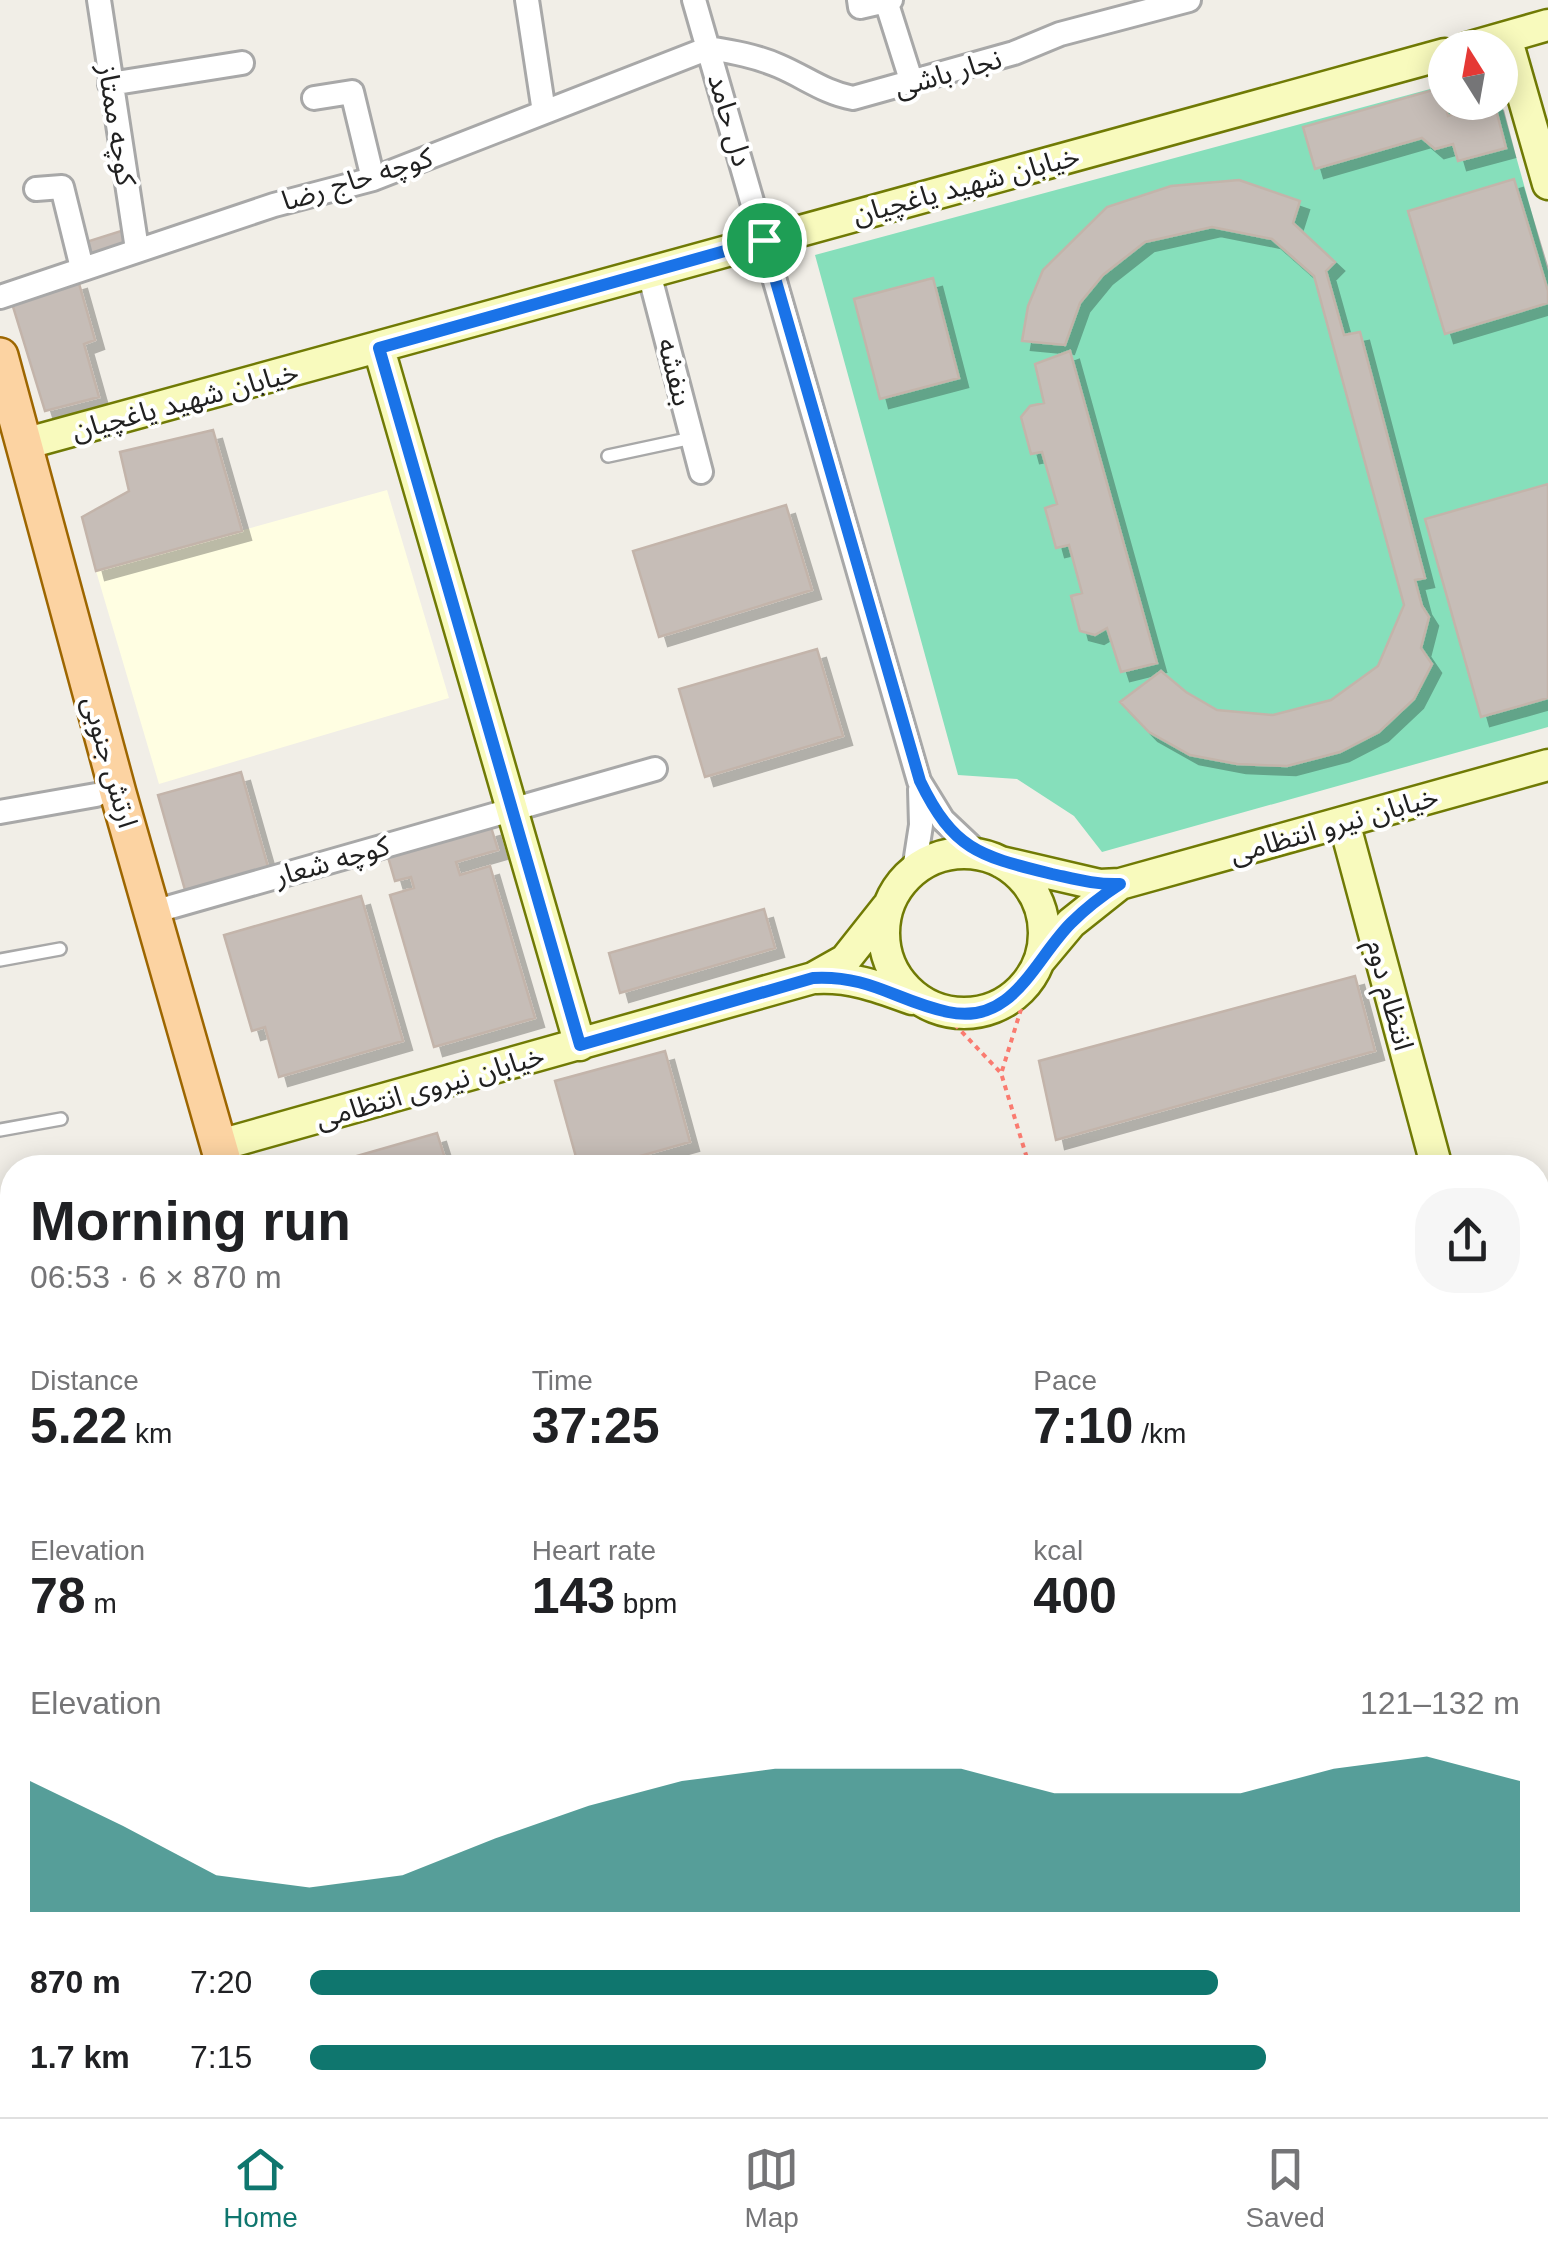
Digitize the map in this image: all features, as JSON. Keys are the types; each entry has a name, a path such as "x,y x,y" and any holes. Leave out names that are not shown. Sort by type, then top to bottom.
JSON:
{"main road":[{"name":"ارتش جنوبی","path":"0,356 7,438 96,796 213,1155"},
{"name":"ارتش جنوبی","path":"7,438 153,912 214,1155"}],"street":[{"name":"کوچه ممتاز","path":"99,0 138,249"},
{"path":"526,0 544,112"},
{"name":"دل حامد","path":"694,0 920,781"},
{"path":"859,0 860,7 888,1 912,83"},
{"name":"نجار باشی","path":"709,48 755,56 832,94 853,98 912,83 1097,11 1190,0"},
{"path":"1518,34 1548,25"},
{"name":"کوچه حاج رضا","path":"0,297 274,204 373,179 709,48"},
{"name":"خیابان شهید یاغچیان","path":"7,438 379,348 1428,59"},
{"path":"110,84 242,63"},
{"path":"1518,79 1548,184"},
{"path":"314,98 352,92 373,179"},
{"path":"36,189 62,187 82,268"},
{"name":"بنفشه","path":"649,273 701,472"},
{"path":"379,348 580,1045"},
{"name":"خیابان نیرو انتظامی","path":"990,858 1100,885 1120,884 1548,765"},
{"name":"کوچه شعار","path":"153,912 655,769"},
{"path":"920,781 943,820 990,858 1019,875 1034,893 1042,914 1044,937 1035,970 1014,996 994,1008 972,1013 934,1007 908,992 890,963 883,930 887,907 914,870 934,859 956,854 990,858"},
{"path":"914,870 921,824 920,781"},
{"path":"0,812 96,796"},
{"name":"انتظام دوم","path":"1344,822 1434,1155"},
{"name":"خیابان نیرو انتظامی","path":"1035,970 1071,923 1120,884"},
{"name":"خیابان نیروی انتظامی","path":"231,1155 580,1045 813,978 845,960 887,907"},
{"name":"خیابان نیروی انتظامی","path":"813,978 871,983 934,1007"}],"lane":[{"path":"608,456 692,438"},
{"path":"0,960 60,949"},
{"path":"0,1130 61,1119"}],"path":[{"path":"1002,1073 1035,970"},
{"path":"934,1007 1002,1073 1026,1155"}],"shaded area":[{"path":"387,490 449,698 159,784 96,571"}],"green space":[{"path":"1428,90 1428,120 1506,120 1548,271 1548,727 1102,852 1074,816 1017,779 958,775 815,255"}],"building":[{"path":"1428,91 1428,120 1499,120 1506,148 1458,161 1453,144 1435,149 1422,138 1315,169 1303,127"},
{"path":"1514,179 1548,291 1548,303 1445,334 1408,211"},
{"path":"1239,180 1300,201 1293,223 1335,262 1326,271 1344,335 1360,332 1425,578 1415,580 1429,617 1421,648 1432,664 1414,699 1379,732 1340,752 1287,766 1237,764 1190,755 1149,732 1120,702 1161,671 1217,710 1273,715 1331,700 1378,666 1404,605 1314,276 1272,239 1212,227 1145,242 1103,275 1080,303 1065,345 1022,341 1028,306 1043,270 1107,207 1171,186"},
{"path":"124,230 127,243 88,258 83,243"},
{"path":"933,278 959,378 880,399 854,299"},
{"path":"78,280 95,340 84,344 99,397 45,411 11,300"},
{"path":"1070,351 1157,663 1121,672 1107,628 1095,635 1080,631 1071,596 1082,593 1069,545 1056,548 1045,508 1057,504 1042,452 1031,454 1021,417 1030,406 1044,403 1035,364"},
{"path":"213,430 242,531 96,571 82,517 129,491 120,452"},
{"path":"1548,484 1548,698 1481,717 1425,519"},
{"path":"786,505 812,590 659,637 633,551"},
{"path":"817,649 843,736 705,777 679,689"},
{"path":"241,772 268,867 185,890 158,795"},
{"path":"491,827 498,850 456,862 460,875 490,866 535,1018 434,1047 390,895 414,888 411,877 395,881 388,857"},
{"path":"361,896 403,1041 279,1077 265,1027 252,1031 224,935"},
{"path":"764,909 775,948 620,993 609,953"},
{"path":"1355,976 1375,1051 1056,1140 1039,1061"},
{"path":"665,1051 690,1142 644,1155 575,1155 555,1081"},
{"path":"437,1133 444,1155 360,1155"}],"route":[{"path":"764,240 920,781 931,805 979,854 1080,881 1120,884 1071,923 1040,960 1030,980 994,1008 972,1013 948,1012 871,983 813,978 580,1045 379,348 764,240"}]}
